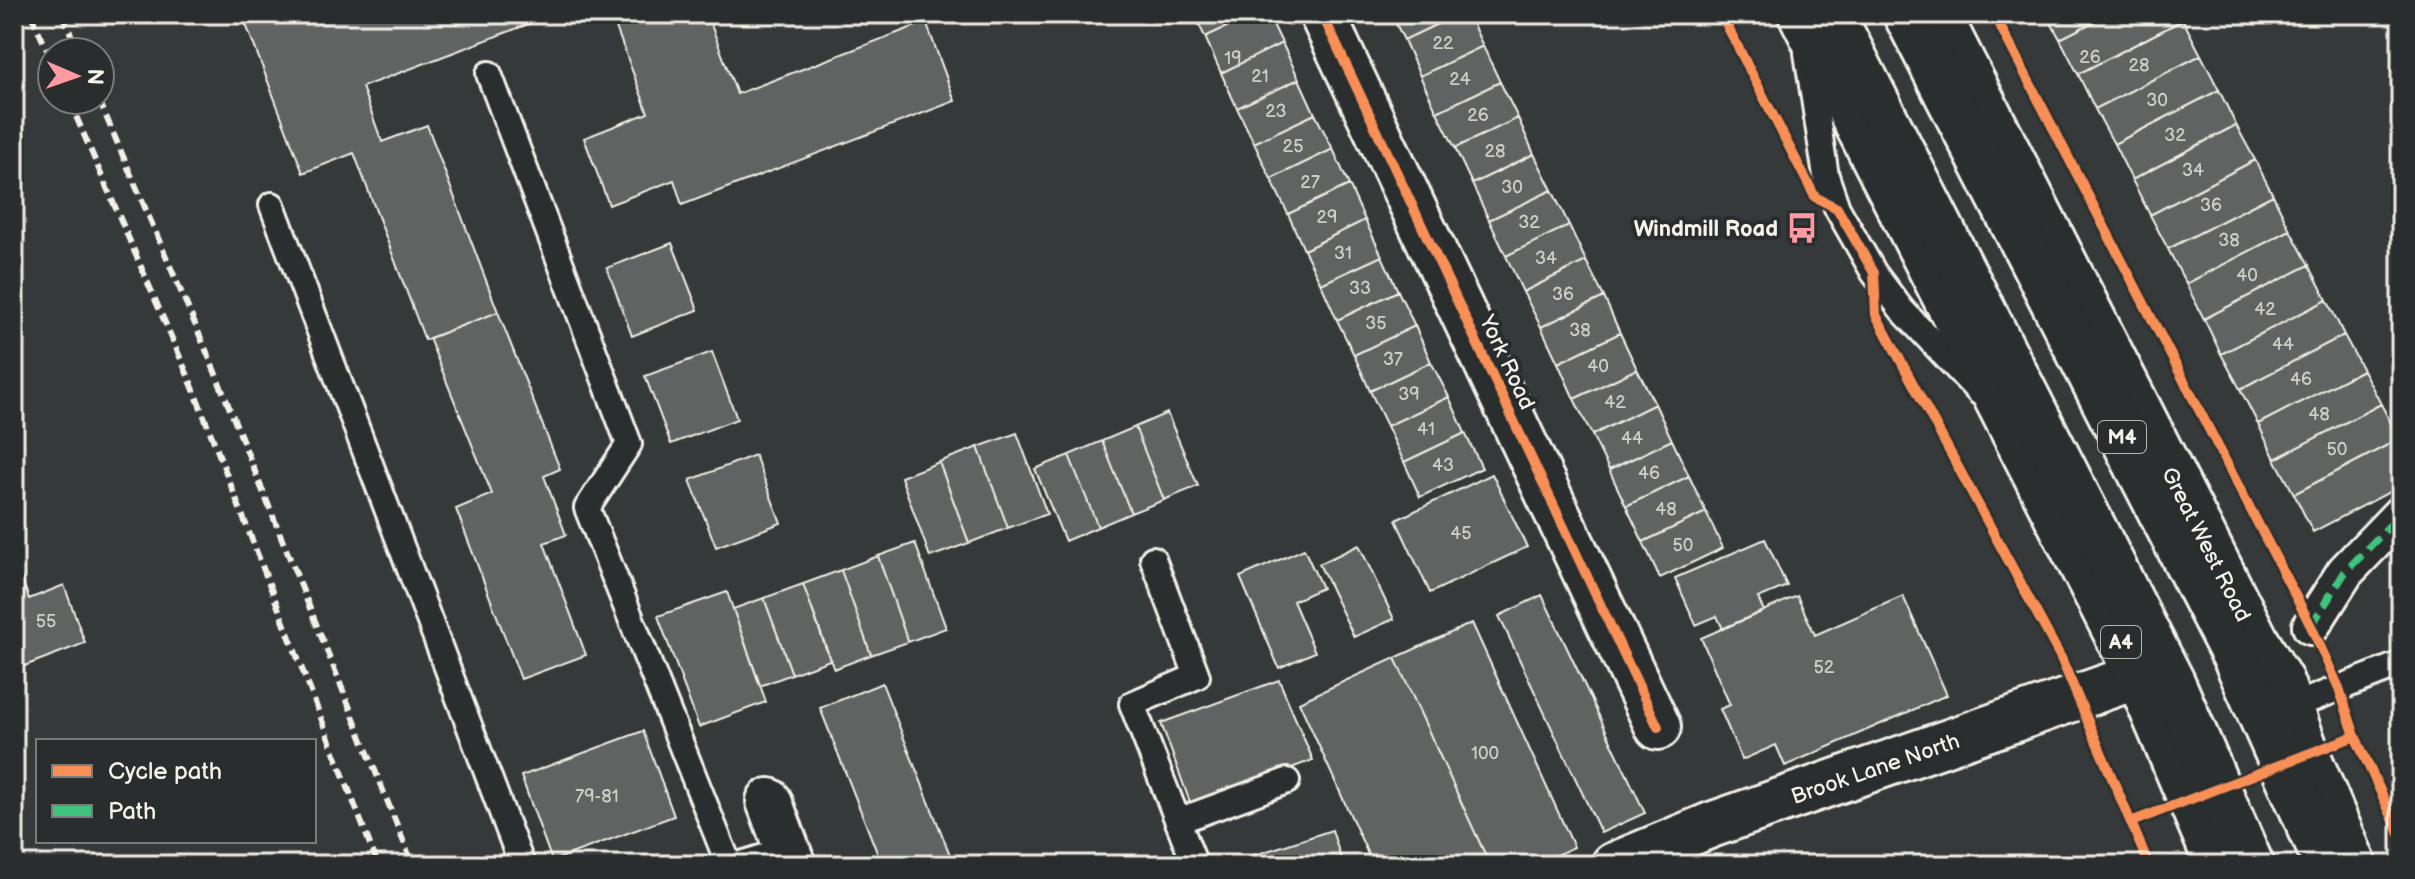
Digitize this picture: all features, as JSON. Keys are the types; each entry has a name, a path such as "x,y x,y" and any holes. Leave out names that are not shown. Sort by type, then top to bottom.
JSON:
{"main road":[{"name":"York Road","path":"1322,14 1658,727"},
{"name":"A4","path":"1801,14 2138,676 2218,865"},
{"path":"1832,14 2172,682 2251,865"},
{"name":"M4","path":"1906,14 2236,659 2327,865"},
{"name":"Great West Road","path":"1938,14 2249,628 2281,682 2307,754 2355,865"},
{"name":"Brook Lane North","path":"1614,865 1711,825 2138,676"},
{"path":"769,801 790,857"}],"street":[{"path":"2311,626 2345,572 2401,514"}],"lane":[{"path":"489,74 629,444 587,508 729,865"},
{"path":"272,205 522,865"},
{"path":"1153,559 1197,676 1132,704 1195,865"},
{"path":"2291,707 2401,664"},
{"path":"1178,821 1287,781"},
{"path":"738,865 790,857"}],"building":[{"path":"242,14 555,14 362,87 382,142 427,125 498,312 425,340 354,153 303,173"},
{"path":"611,14 707,14 737,94 926,22 955,101 682,205 674,180 609,205 584,138 648,113"},
{"path":"1194,14 1254,14 1205,37"},
{"path":"1254,14 1268,14 1282,43 1221,73 1205,37"},
{"path":"1391,14 1458,14 1404,40"},
{"path":"1458,14 1468,14 1483,46 1420,76 1404,40"},
{"path":"2046,14 2109,14 2060,39"},
{"path":"2109,14 2180,14 2183,20 2078,74 2060,39"},
{"path":"2183,20 2201,55 2095,109 2078,74"},
{"path":"1282,43 1299,79 1237,108 1221,73"},
{"path":"1483,46 1500,82 1437,112 1420,76"},
{"path":"2201,55 2219,90 2114,144 2095,109"},
{"path":"1299,79 1315,114 1254,143 1237,108"},
{"path":"1500,82 1518,118 1455,148 1437,112"},
{"path":"2219,90 2236,125 2132,180 2114,144"},
{"path":"1315,114 1333,149 1271,179 1254,143"},
{"path":"1518,118 1534,154 1472,184 1455,148"},
{"path":"2236,125 2255,160 2150,215 2132,180"},
{"path":"1333,149 1349,185 1288,214 1271,179"},
{"path":"1534,154 1552,190 1489,220 1472,184"},
{"path":"2255,160 2273,195 2168,249 2150,215"},
{"path":"1349,185 1365,220 1304,250 1288,214"},
{"path":"1552,190 1569,225 1506,256 1489,220"},
{"path":"2273,195 2290,230 2186,284 2168,249"},
{"path":"1365,220 1382,256 1321,284 1304,250"},
{"path":"1569,225 1586,261 1523,292 1506,256"},
{"path":"2290,230 2309,265 2204,319 2186,284"},
{"path":"672,243 698,310 632,336 607,268"},
{"path":"1382,256 1398,291 1337,320 1321,284"},
{"path":"1586,261 1604,297 1541,327 1523,292"},
{"path":"2309,265 2327,300 2221,354 2204,319"},
{"path":"1398,291 1415,326 1354,355 1337,320"},
{"path":"1604,297 1620,333 1558,363 1541,327"},
{"path":"2327,300 2344,335 2240,389 2221,354"},
{"path":"498,312 560,469 544,476 566,535 544,543 586,655 521,679 456,509 492,494 429,338"},
{"path":"1415,326 1431,362 1370,391 1354,355"},
{"path":"1620,333 1637,369 1574,399 1558,363"},
{"path":"2344,335 2363,370 2258,424 2240,389"},
{"path":"712,352 737,419 671,444 645,376"},
{"path":"1431,362 1449,397 1387,426 1370,391"},
{"path":"1637,369 1655,404 1592,435 1574,399"},
{"path":"2363,370 2381,404 2275,459 2258,424"},
{"path":"1449,397 1465,433 1404,462 1387,426"},
{"path":"1655,404 1672,440 1609,470 1592,435"},
{"path":"2381,404 2399,439 2294,494 2275,459"},
{"path":"1167,413 1198,486 1164,500 1135,427"},
{"path":"1135,427 1164,500 1131,513 1102,441"},
{"path":"1017,433 1047,514 1008,528 978,447"},
{"path":"1465,433 1482,468 1420,497 1404,462"},
{"path":"2399,439 2401,486 2313,532 2294,494"},
{"path":"1672,440 1689,476 1626,506 1609,470"},
{"path":"1102,441 1131,513 1098,527 1069,455"},
{"path":"978,447 1008,528 969,543 939,462"},
{"path":"755,455 781,523 716,547 690,480"},
{"path":"1069,455 1098,527 1065,541 1035,469"},
{"path":"939,462 969,543 930,557 901,477"},
{"path":"1492,474 1527,547 1430,593 1396,520"},
{"path":"1689,476 1706,512 1643,542 1626,506"},
{"path":"1706,512 1723,548 1660,578 1643,542"},
{"path":"1765,539 1787,586 1758,598 1764,611 1723,629 1717,616 1696,625 1675,578"},
{"path":"915,543 946,628 908,642 878,556"},
{"path":"1359,545 1394,619 1354,637 1319,564"},
{"path":"1304,549 1322,588 1293,601 1315,652 1279,668 1240,577"},
{"path":"878,556 908,642 871,655 841,570"},
{"path":"16,563 29,599 64,585 85,643 14,670"},
{"path":"841,570 871,655 834,669 803,584"},
{"path":"803,584 830,660 792,674 764,598"},
{"path":"727,592 766,702 699,727 658,616"},
{"path":"1542,595 1645,813 1601,833 1499,616"},
{"path":"1797,596 1815,635 1903,596 1947,695 1785,766 1776,745 1742,760 1720,709 1730,705 1701,638"},
{"path":"764,598 792,674 760,686 733,609"},
{"path":"1472,623 1574,847 1535,865 1490,865 1395,658"},
{"path":"1395,658 1490,865 1373,865 1299,702"},
{"path":"1279,680 1313,760 1191,805 1161,723"},
{"path":"882,683 954,865 882,865 820,708"},
{"path":"643,731 674,816 552,861 521,776"},
{"path":"1332,830 1343,865 1237,865 1236,861"}],"railway":[{"path":"31,14 41,36"},
{"path":"62,14 72,36"},
{"path":"76,116 192,385 378,865"},
{"path":"106,116 209,357 413,865"}],"marked path":[{"path":"2311,626 2345,572 2401,514"}],"cycle path":[{"path":"1322,14 1658,727"},
{"path":"1721,14 1815,197 1837,208 1874,273 1876,315 2061,658 2149,865"},
{"path":"1994,14 2311,626 2339,688 2355,736 2401,836"},
{"path":"2131,822 2355,736"}],"place":[{"name":"Windmill Road","path":"1802,228"}]}
